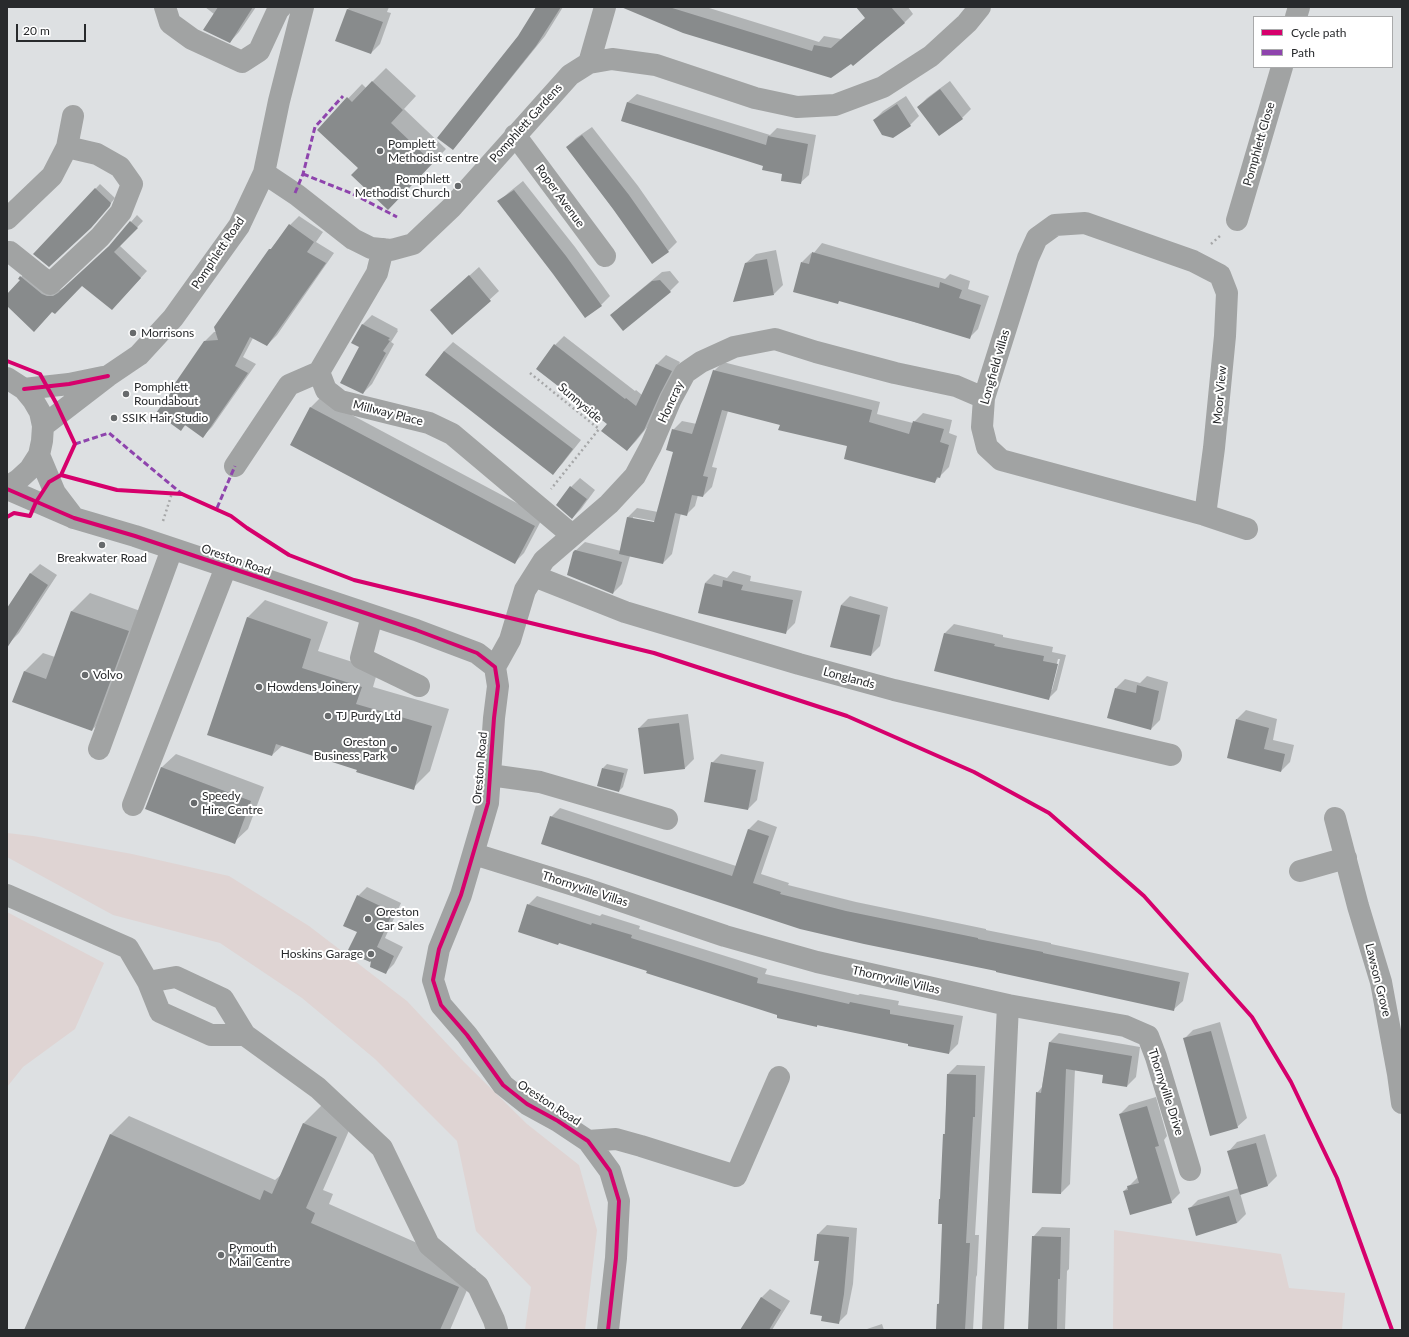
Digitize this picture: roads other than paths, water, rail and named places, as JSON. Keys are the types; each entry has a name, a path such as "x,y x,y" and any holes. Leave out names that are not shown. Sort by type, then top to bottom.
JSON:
{"street":[{"path":"165,7 170,23 192,39 242,62 259,51 278,10 281,7"},
{"name":"Pomphlett Road","path":"43,426 108,376 139,355 173,318 239,226 264,173 279,101 303,7"},
{"path":"589,63 605,7"},
{"name":"Pomphlett Gardens","path":"264,173 297,195 353,239 371,248 391,250 413,244 452,207 570,75 589,63 612,59 656,65 755,98 797,107 835,105 883,87 931,56 967,23 980,7"},
{"name":"Pomphlett Close","path":"1237,220 1282,68"},
{"path":"7,219 52,176 68,147 73,116"},
{"name":"Roper Avenue","path":"515,135 605,256"},
{"path":"7,252 10,252 50,284 100,237 121,212 132,184 120,167 97,154 68,147"},
{"name":"Longfield villas","path":"1220,275 1193,261 1085,223 1055,225 1037,238 1028,258 984,398 982,427 987,446 1001,460 1205,515 1247,529"},
{"path":"235,466 289,386 319,372 376,273 383,250"},
{"name":"Moor View","path":"1205,515 1214,448 1225,336 1227,293 1220,275"},
{"name":"Honcray","path":"495,667 510,640 530,583 544,560 609,504 635,476 651,446 671,399 685,373 701,362 734,347 775,339 816,352 895,373 956,386 984,398"},
{"name":"Millway Place","path":"319,372 326,390 340,401 429,423 452,434 572,535"},
{"name":"Pomphlett Road","path":"16,384 69,384 108,376"},
{"path":"7,488 30,469 39,456 42,441 43,426 40,412 33,400 16,384"},
{"path":"39,456 55,493 74,518"},
{"name":"Oreston Road","path":"7,488 74,518 135,536 416,630 477,653 495,667 498,686 494,718 488,803 461,895 439,949 433,980 441,1005 467,1035 503,1085 527,1104 558,1121 588,1141 610,1171 619,1201 616,1258 608,1330"},
{"path":"98,749 164,546"},
{"path":"133,805 226,567"},
{"name":"Longlands","path":"530,583 799,664 894,690 1171,755"},
{"path":"372,616 361,658 419,686"},
{"path":"490,775 540,782 667,819"},
{"name":"Lawson Grove","path":"1335,818 1380,982 1398,1074 1402,1103"},
{"name":"Thornyville Villas","path":"474,854 746,942 817,962 1008,1005"},
{"path":"1300,871 1346,858"},
{"path":"7,895 128,948 148,982 160,1012 211,1035 244,1035"},
{"path":"148,982 176,977 223,999 244,1035 318,1088 382,1148 429,1245 478,1286 495,1325"},
{"path":"993,1330 1008,1005"},
{"name":"Thornyville Drive","path":"1008,1005 1125,1026 1148,1036 1156,1057 1190,1170"},
{"path":"588,1141 616,1139 736,1176 779,1077"}],"place":[{"name":"Pomplett Methodist centre","path":"380,151"},
{"name":"Pomphlett Methodist Church","path":"458,186"},
{"name":"Morrisons","path":"133,333"},
{"name":"Pomphlett Roundabout","path":"126,394"},
{"name":"SSIK Hair Studio","path":"114,418"},
{"name":"Breakwater Road","path":"102,545"},
{"name":"Volvo","path":"85,675"},
{"name":"Howdens Joinery","path":"259,687"},
{"name":"TJ Purdy Ltd","path":"328,716"},
{"name":"Oreston Business Park","path":"394,749"},
{"name":"Speedy Hire Centre","path":"194,803"},
{"name":"Oreston Car Sales","path":"368,919"},
{"name":"Hoskins Garage","path":"371,954"},
{"name":"Pymouth Mail Centre","path":"221,1255"}]}
